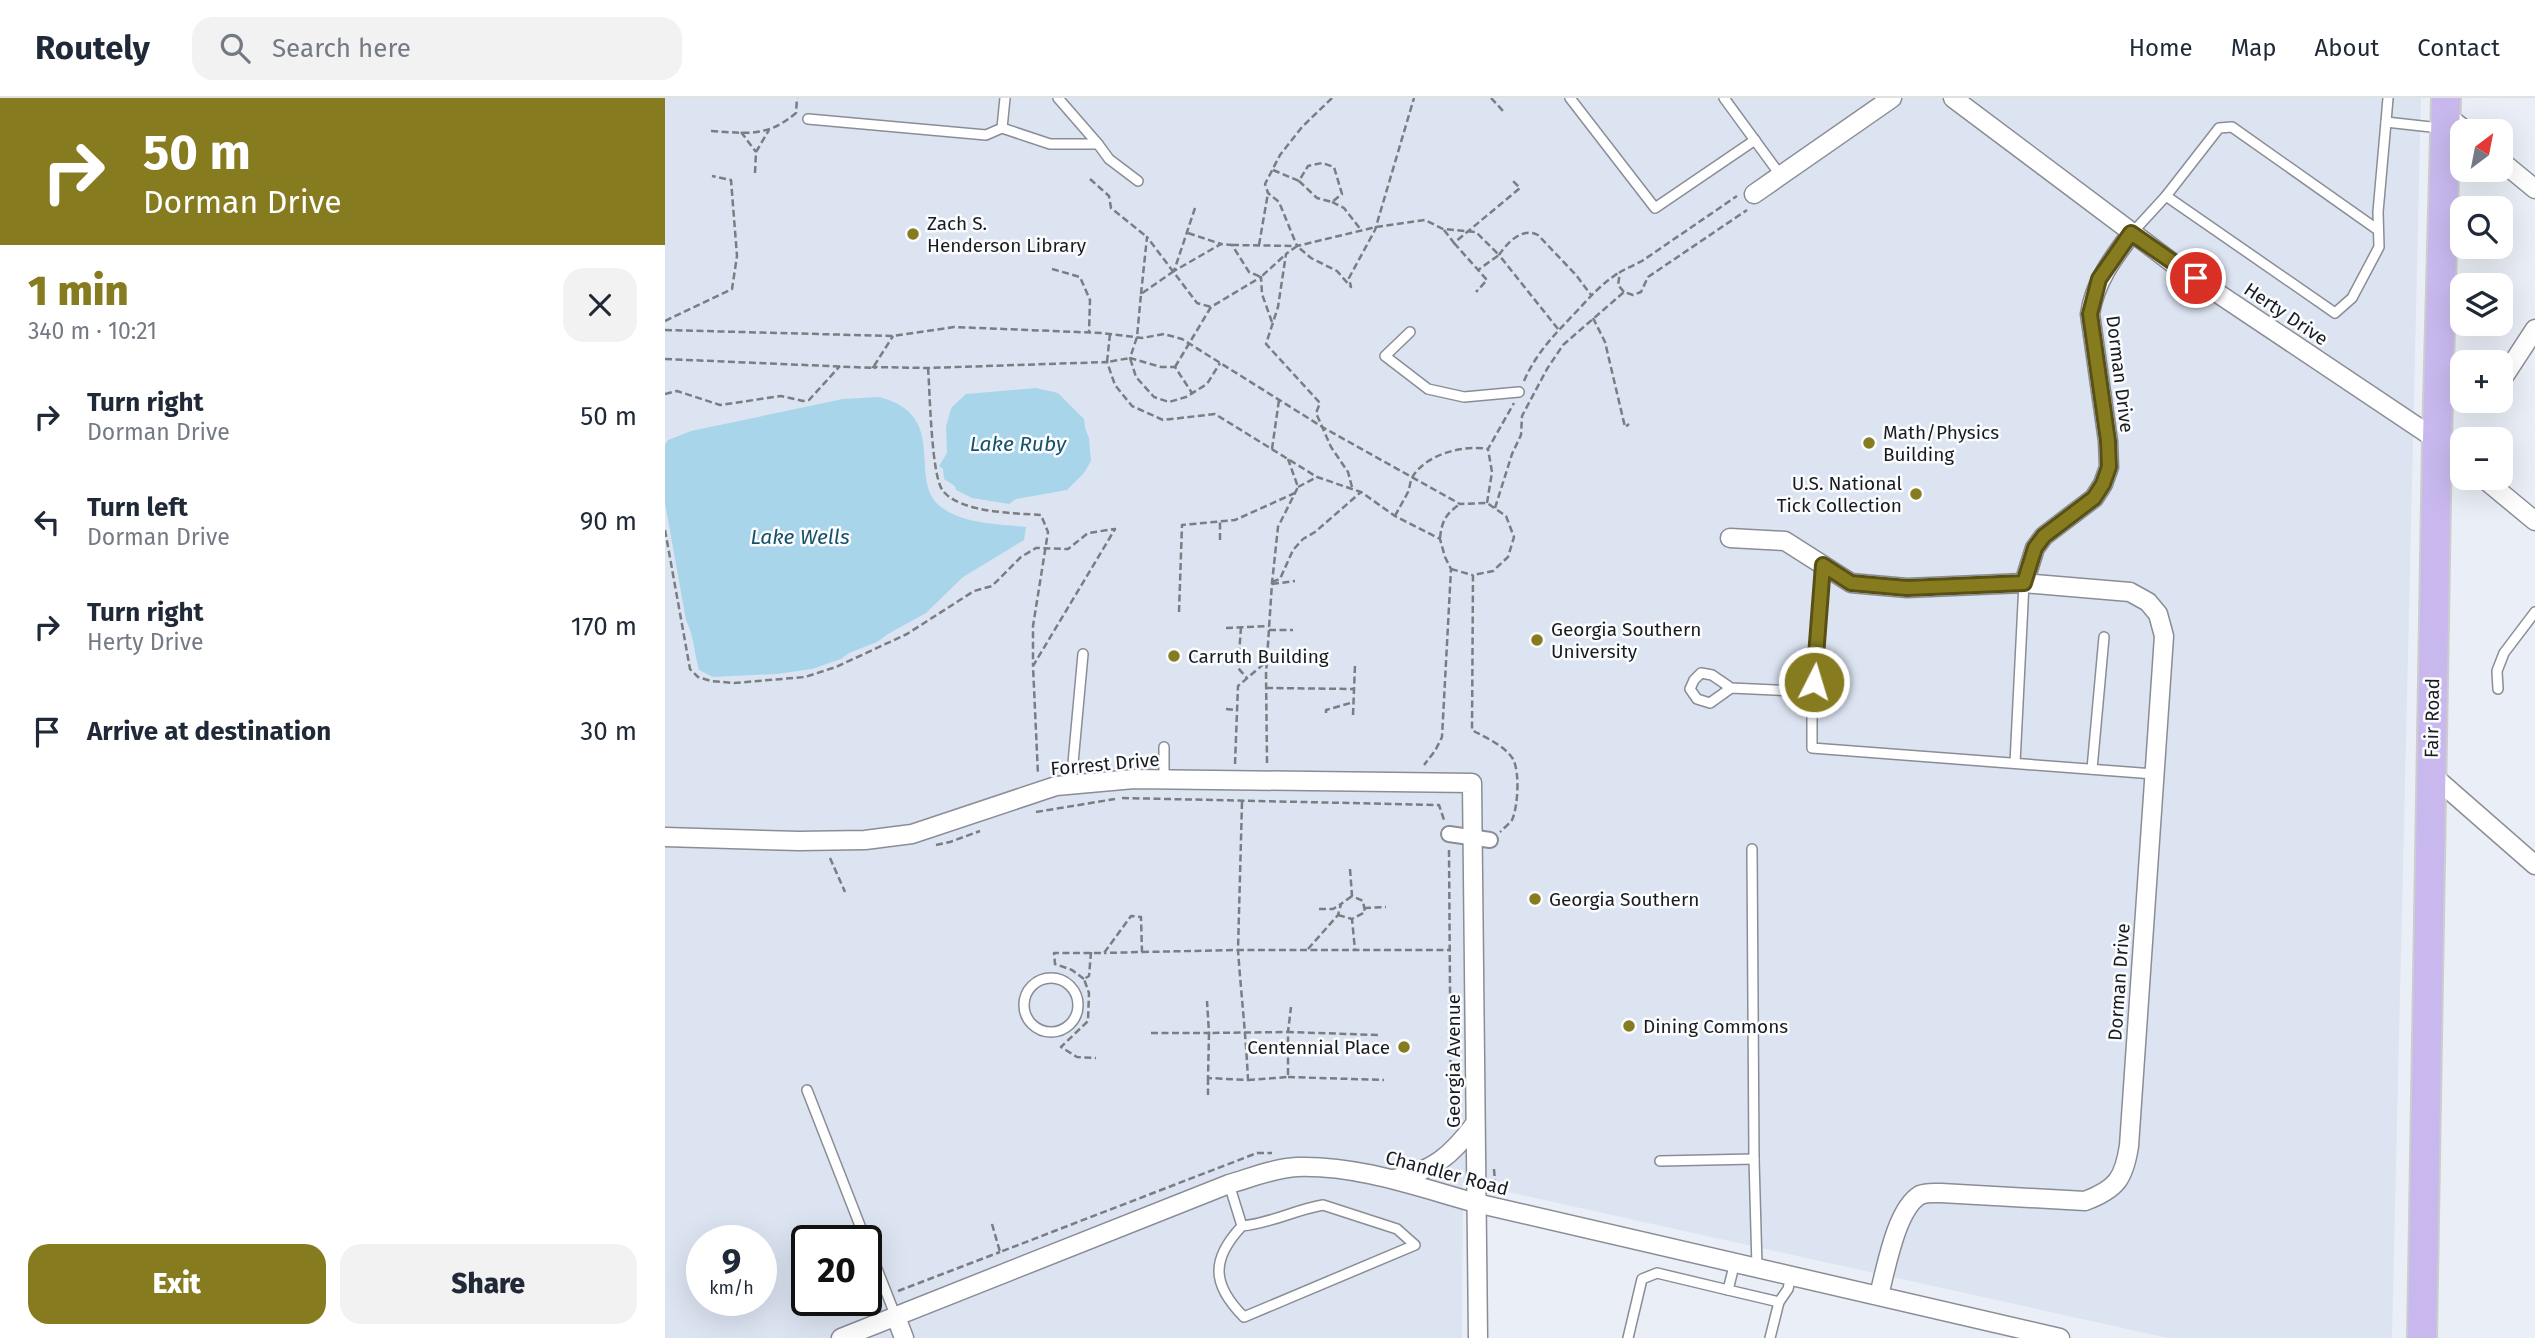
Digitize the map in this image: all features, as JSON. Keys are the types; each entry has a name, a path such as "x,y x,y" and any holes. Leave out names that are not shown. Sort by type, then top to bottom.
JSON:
{"main road":[{"name":"Fair Road","path":"2422,1338 2437,440 2451,118"}],"street":[{"path":"1754,194 1892,98"},
{"name":"Herty Drive","path":"1954,98 2131,233 2450,451"},
{"path":"2513,171 2535,189"},
{"name":"Dorman Drive","path":"2024,583 2035,548 2044,536 2094,498 2109,467 2108,441 2090,314 2099,279 2131,233"},
{"path":"2513,363 2535,329"},
{"path":"2498,490 2535,521"},
{"name":"Dorman Drive","path":"1730,538 1785,541 1851,583 1893,587 2024,583 2130,592 2148,602 2158,614 2164,636 2126,1169 2112,1187 2101,1195 2085,1200 1951,1193 1926,1193 1917,1197 1898,1226 1879,1295"},
{"path":"2431,774 2535,865"},
{"name":"Forrest Drive","path":"665,837 865,840 912,834 1056,786 1135,779 1472,783"},
{"name":"Georgia Avenue","path":"1472,783 1481,839 1475,1124 1478,1338"},
{"path":"1449,834 1481,839"},
{"path":"1392,1180 1418,1174 1433,1166 1459,1144 1475,1124"},
{"name":"Chandler Road","path":"841,1338 1229,1184 1294,1167 1337,1169 1392,1180 1476,1203 1879,1295 2006,1332 2060,1338"},
{"path":"896,1317 904,1338"}],"lane":[{"path":"1002,128 1005,98"},
{"path":"1058,98 1109,159 1138,181"},
{"path":"1570,98 1655,208 1755,140"},
{"path":"1724,98 1781,176"},
{"path":"2166,196 2335,313 2352,299 2379,247 2378,212 2388,98"},
{"path":"2386,122 2451,118"},
{"path":"808,119 986,135 1002,128 1050,144 1098,144"},
{"path":"2131,233 2166,196 2219,128 2232,127 2378,230"},
{"path":"1410,332 1385,356 1427,389 1464,397 1519,392"},
{"path":"1823,565 1812,704 1812,748 2154,774"},
{"path":"2015,763 2024,583"},
{"path":"2498,689 2497,671 2504,653 2535,612"},
{"path":"2092,769 2104,637"},
{"path":"1071,785 1083,654"},
{"path":"1731,688 1795,691 1812,704"},
{"path":"1164,747 1164,779"},
{"path":"1752,849 1757,1267"},
{"path":"1052,978 1062,980 1071,987 1078,1006 1076,1017 1070,1025 1061,1031 1050,1032 1039,1030 1031,1024 1025,1015 1023,1004 1032,985 1052,978"},
{"path":"807,1090 860,1225"},
{"path":"1660,1161 1754,1159"},
{"path":"1229,1184 1242,1226"},
{"path":"1323,1205 1397,1230 1415,1245 1244,1317 1235,1308 1217,1278 1219,1260 1227,1241 1242,1226 1265,1224 1305,1208 1323,1205"},
{"path":"1728,1290 1735,1262"},
{"path":"1628,1338 1642,1279 1649,1274 1657,1273 1779,1302"},
{"path":"1770,1338 1779,1302 1788,1289 1791,1275"},
{"path":"882,1282 896,1317"}],"path":[{"path":"711,131 756,133 780,127 796,113 796,98"},
{"path":"1259,245 1268,193 1265,184 1280,155 1301,127 1332,98"},
{"path":"1268,193 1279,202 1297,246 1311,258 1337,271 1351,287 1349,278 1376,227 1398,157 1409,107 1414,98"},
{"path":"1491,98 1504,112"},
{"path":"755,173 756,152 769,130"},
{"path":"741,132 756,152"},
{"path":"1299,181 1308,166 1322,163 1333,167 1342,194 1332,202"},
{"path":"1273,170 1299,181 1317,198 1344,208 1361,230"},
{"path":"665,321 732,289 737,256 731,180 712,176"},
{"path":"1090,179 1108,196 1111,208 1147,237 1198,303 1211,307"},
{"path":"1454,243 1520,188 1512,180"},
{"path":"1487,503 1492,472 1488,449 1528,370 1558,329 1604,281 1619,272 1642,261 1750,188 1758,200 1648,277 1641,292 1633,295 1624,292 1618,285 1619,272"},
{"path":"1174,271 1195,208"},
{"path":"1187,233 1221,244 1297,246 1361,230 1425,220 1443,229 1476,232 1499,255 1558,329"},
{"path":"1443,229 1487,280 1476,292"},
{"path":"1478,270 1499,255 1516,237 1531,231 1576,275 1591,295"},
{"path":"1147,237 1137,337 1130,358 1136,377 1154,397 1169,402 1207,384 1220,362"},
{"path":"1141,294 1221,244"},
{"path":"1232,245 1249,272 1261,277"},
{"path":"1175,367 1211,307 1261,277 1297,246"},
{"path":"1286,254 1273,325 1266,344 1319,404 1316,413 1331,447 1348,472 1352,487"},
{"path":"1052,269 1080,277 1090,300 1089,333"},
{"path":"1261,277 1262,294 1273,325"},
{"path":"1495,508 1512,454 1521,436 1522,416 1547,369 1563,345 1624,292"},
{"path":"1593,318 1605,342 1625,428 1629,424"},
{"path":"665,330 893,336 954,327 1137,337 1164,334 1189,343 1322,427 1460,504 1487,503 1506,516 1514,537 1508,556 1493,571 1473,575 1451,569"},
{"path":"1110,334 1107,362 1115,386 1132,406 1163,420 1215,414 1317,477 1352,487 1395,516 1440,539"},
{"path":"873,367 893,336"},
{"path":"665,359 928,368 1107,362 1130,358 1161,367 1175,367"},
{"path":"665,394 677,391 720,405 781,396 803,401 809,400 840,366"},
{"path":"1175,367 1192,393"},
{"path":"928,368 938,482 942,490 957,501 979,509 1041,515 1048,532 1033,626 1038,775"},
{"path":"1272,449 1279,400"},
{"path":"1395,516 1408,492 1412,477 1422,466 1441,455 1474,446 1488,449"},
{"path":"1267,768 1267,661 1278,527 1298,487 1288,458"},
{"path":"1298,487 1317,477"},
{"path":"1179,612 1182,525 1235,520 1297,492"},
{"path":"1272,583 1280,579 1293,550 1303,539 1315,532 1361,492"},
{"path":"1424,765 1436,751 1442,737 1451,569 1440,539 1442,521 1460,504"},
{"path":"1220,522 1220,540"},
{"path":"665,530 690,669 698,677 734,683 806,677 836,667 907,634 974,591 992,586 1021,556 1036,548 1068,549 1088,533 1115,529 1033,666"},
{"path":"1473,575 1472,730 1497,743 1514,760 1517,782 1516,805 1511,821 1481,839"},
{"path":"1272,583 1295,581"},
{"path":"1241,627 1238,668 1247,678"},
{"path":"1226,628 1293,630"},
{"path":"1235,768 1238,686 1267,661"},
{"path":"1353,715 1355,665"},
{"path":"1266,688 1355,689"},
{"path":"1326,713 1326,710 1354,702"},
{"path":"1226,709 1237,710"},
{"path":"1032,813 1121,798 1439,805 1449,834 1451,1132"},
{"path":"1243,802 1238,950 1248,1080"},
{"path":"926,847 950,842 986,828"},
{"path":"829,855 845,892"},
{"path":"1350,869 1352,896"},
{"path":"1319,909 1333,909 1352,896"},
{"path":"1338,915 1352,919 1365,912 1363,901 1352,896"},
{"path":"1307,950 1338,915 1341,904"},
{"path":"1364,908 1386,907"},
{"path":"1104,953 1132,916 1141,917 1142,952"},
{"path":"1352,919 1355,950"},
{"path":"1096,1058 1077,1057 1061,1047 1088,1021 1089,993 1084,979 1072,970 1055,964 1054,953 1451,950"},
{"path":"1084,979 1089,976 1091,952"},
{"path":"1207,1000 1208,1095"},
{"path":"1288,1077 1287,1032 1290,1007"},
{"path":"1151,1033 1287,1032 1378,1035"},
{"path":"1208,1078 1384,1080"},
{"path":"1494,1168 1495,1182"},
{"path":"894,1292 1000,1251"}],"shaded area":[{"name":"Georgia Southern University","path":"665,98 2421,98 2392,1338 2168,1338 1463,1182 1462,1338 665,1338"}],"water":[{"name":"Lake Ruby","path":"1036,388 1058,393 1084,419 1091,461 1084,473 1067,490 1016,499 1009,504 972,498 956,490 955,486 944,479 943,469 939,466 947,453 946,427 952,407 966,394"},
{"name":"Lake Wells","path":"879,397 901,406 914,418 921,433 931,495 941,507 970,520 1026,527 1024,540 963,577 926,613 877,642 841,659 812,669 777,674 713,677 699,670 686,620 665,503 665,445 668,440 691,431 843,399"}],"place":[{"name":"Zach S. Henderson Library","path":"913,234"},
{"name":"Math/Physics Building","path":"1869,443"},
{"name":"U.S. National Tick Collection","path":"1916,494"},
{"name":"Georgia Southern University","path":"1537,640"},
{"name":"Carruth Building","path":"1174,656"},
{"name":"Georgia Southern","path":"1535,899"},
{"name":"Dining Commons","path":"1629,1026"},
{"name":"Centennial Place","path":"1404,1047"}],"route":[{"path":"1814,682 1823,565 1851,583 1907,588 2024,583 2035,548 2044,536 2094,498 2109,467 2108,441 2090,314 2099,279 2131,233 2196,278"}]}
